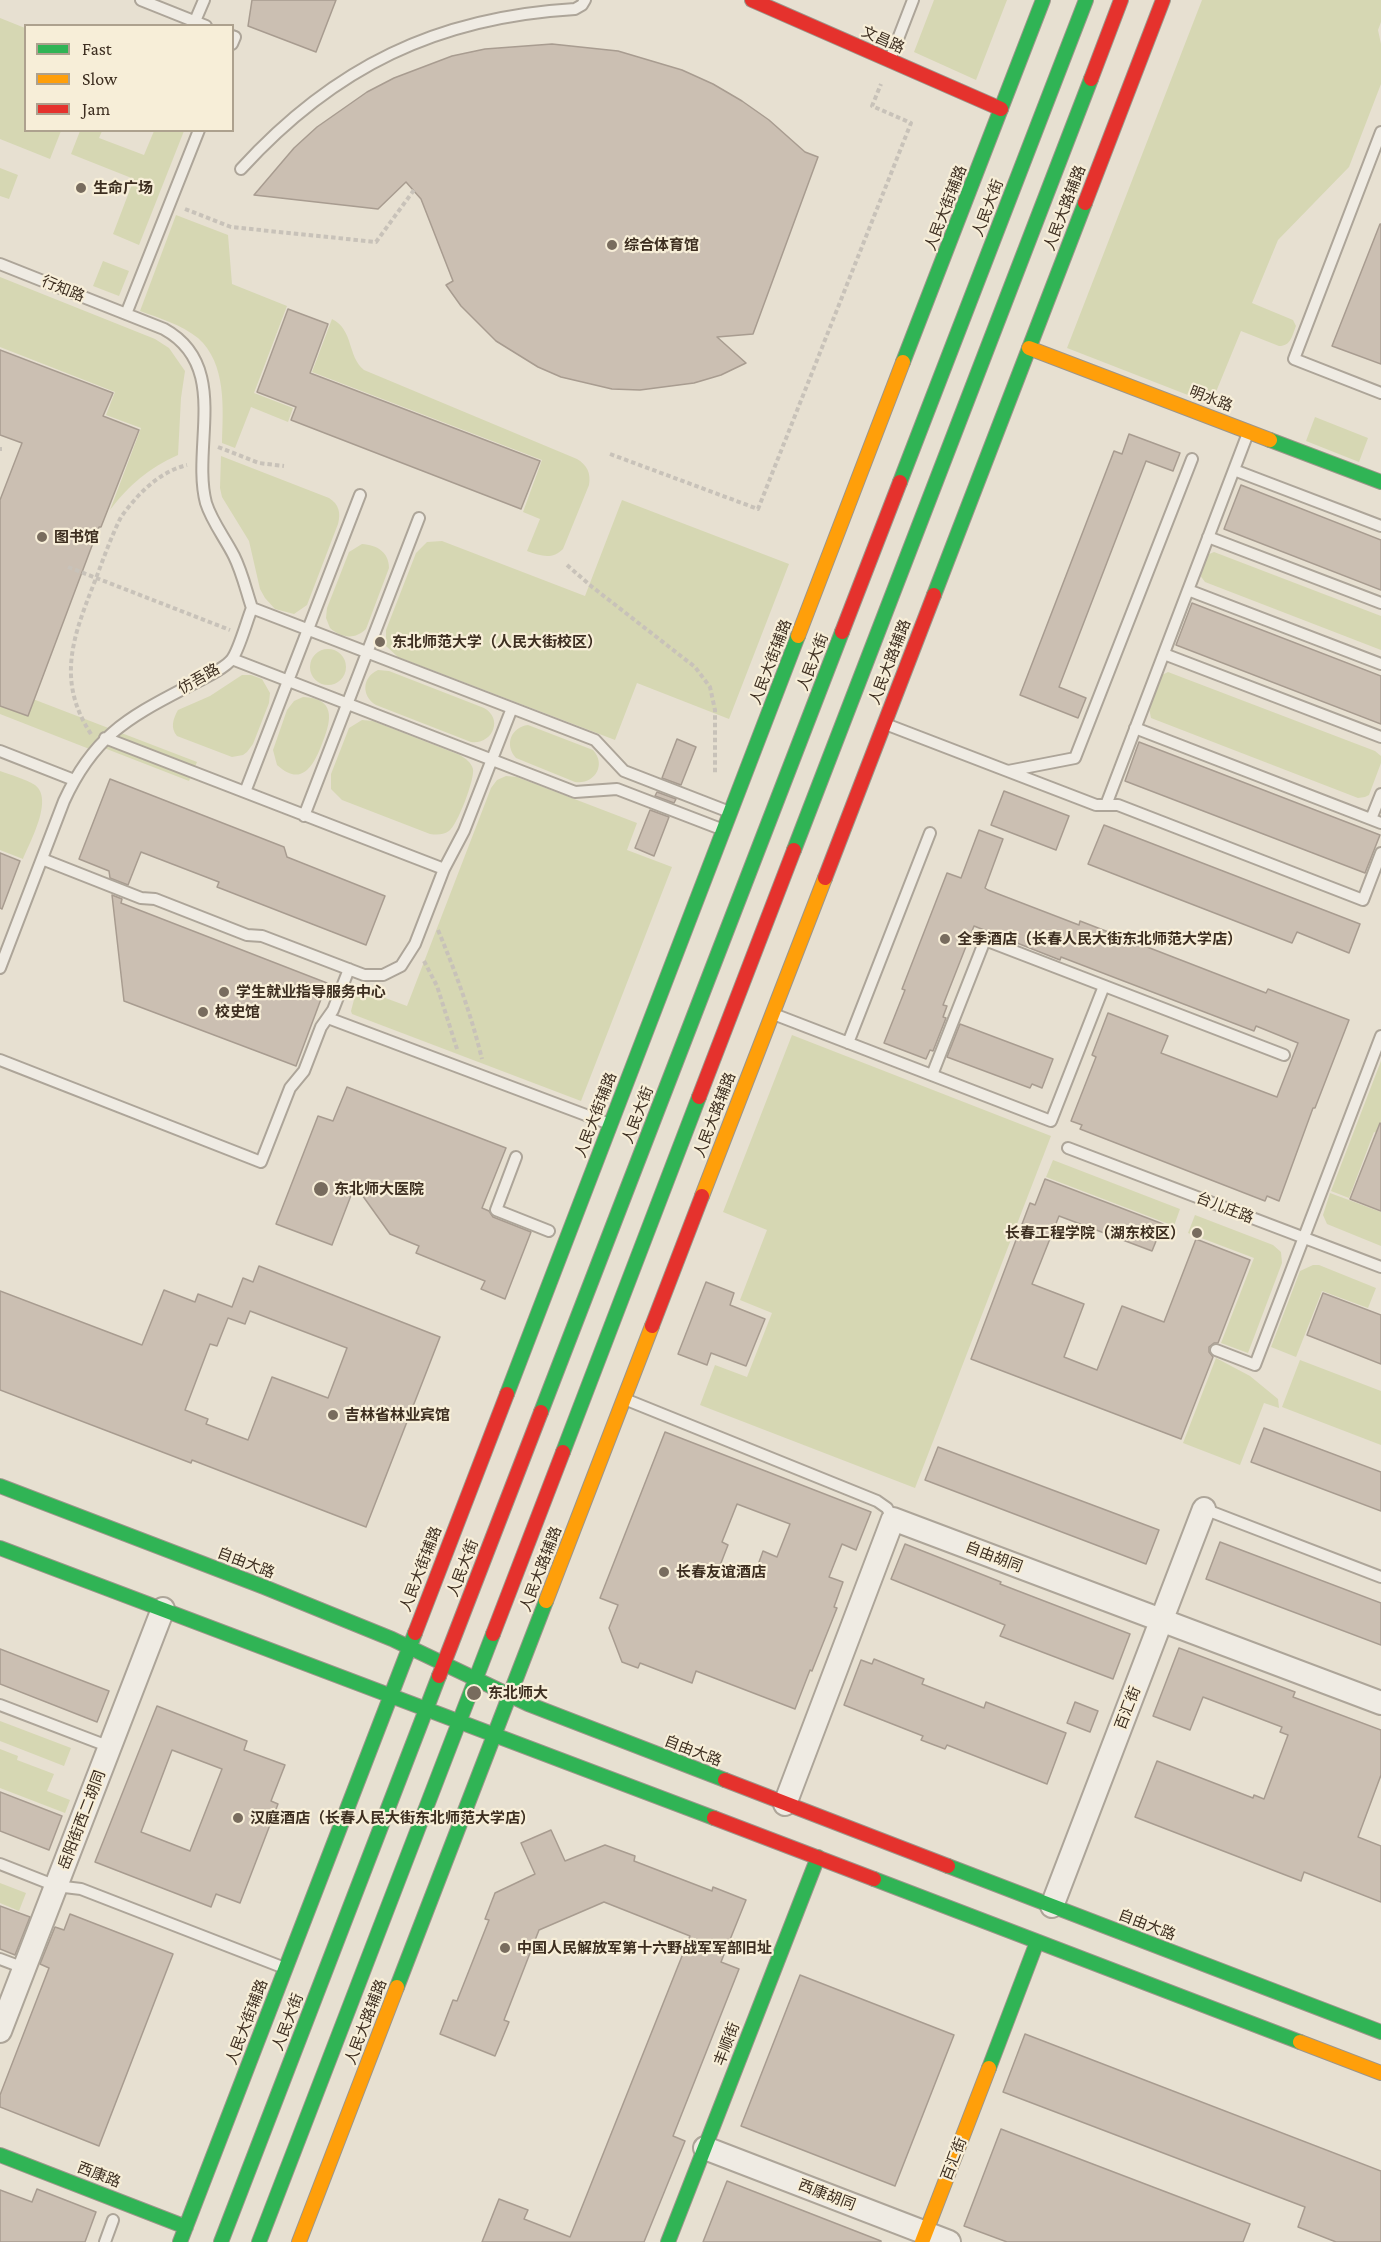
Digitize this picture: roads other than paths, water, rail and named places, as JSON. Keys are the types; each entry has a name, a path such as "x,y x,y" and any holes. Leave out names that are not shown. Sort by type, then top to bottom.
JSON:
{"main road":[{"name":"文昌路","path":"752,0 1001,109"},
{"name":"人民大街辅路","path":"180,2242 1043,0"},
{"name":"人民大街","path":"221,2242 1086,0"},
{"path":"259,2242 1121,0"},
{"name":"人民大路辅路","path":"299,2242 1163,0"},
{"name":"明水路","path":"1029,348 1381,482"},
{"name":"自由大路","path":"0,1486 264,1587 409,1647 509,1696 1381,2032"},
{"path":"0,1548 427,1708 1381,2073"},
{"name":"丰顺街","path":"668,2242 818,1857"},
{"name":"百汇街","path":"924,2237 1037,1942"},
{"name":"西康路","path":"0,2155 186,2227"}],"street":[{"name":"百汇街","path":"1052,1906 1204,1509"},
{"name":"自由胡同","path":"893,1519 1381,1703"},
{"path":"785,1804 893,1519"},
{"name":"岳阳街西二胡同","path":"0,2031 164,1609"},
{"name":"西康胡同","path":"705,2148 924,2237 949,2242"}],"lane":[{"path":"141,0 201,23 204,0"},
{"path":"241,169 293,117 344,79 384,56 453,28 526,13 575,9 585,0"},
{"path":"890,60 913,0"},
{"path":"198,132 126,314 175,335 188,349 200,376 206,401 202,461 203,489 215,524 234,557 252,608 595,740 624,771 730,812"},
{"path":"1381,132 1294,359 1381,393"},
{"name":"行知路","path":"0,264 126,314"},
{"path":"1106,805 1248,431"},
{"path":"1008,771 1075,758 1192,459"},
{"path":"1234,470 1381,526"},
{"path":"245,792 360,495"},
{"path":"304,816 419,518"},
{"path":"1208,537 1381,603"},
{"path":"1188,590 1381,664"},
{"name":"仿吾路","path":"0,968 74,780 102,742 139,713 232,660 252,608"},
{"path":"1164,654 1381,737"},
{"path":"232,660 575,792 617,789 724,830"},
{"path":"42,859 141,898 155,899 247,935 262,936 364,975 384,975 401,966 415,944 444,869 464,831 512,708"},
{"path":"884,723 1095,805 1118,805 1363,900 1381,853"},
{"path":"1136,728 1376,821 1381,794"},
{"path":"102,742 245,792 444,869"},
{"path":"0,751 74,780"},
{"path":"848,1043 930,833"},
{"path":"932,1075 985,940 1284,1055"},
{"path":"0,1060 261,1162 290,1088 304,1071 321,1028 333,1010 349,969"},
{"path":"772,1014 1051,1121 1104,986"},
{"path":"328,1018 610,1125"},
{"path":"1216,1350 1255,1365 1381,1036"},
{"name":"台儿庄路","path":"1068,1148 1381,1267"},
{"path":"516,1157 496,1209 549,1231"},
{"path":"624,1399 877,1501 887,1508 893,1519"},
{"path":"1204,1509 1381,1577"},
{"path":"0,1705 110,1747"},
{"path":"0,1864 56,1886 81,1889 285,1968"},
{"path":"0,1959 24,1968"},
{"path":"105,2242 113,2220"}],"place":[{"name":"生命广场","path":"81,188"},
{"name":"综合体育馆","path":"612,245"},
{"name":"图书馆","path":"42,537"},
{"name":"东北师范大学（人民大街校区）","path":"380,642"},
{"name":"全季酒店（长春人民大街东北师范大学店）","path":"945,939"},
{"name":"学生就业指导服务中心","path":"224,992"},
{"name":"校史馆","path":"203,1012"},
{"name":"东北师大医院","path":"321,1189"},
{"name":"长春工程学院（湖东校区）","path":"1197,1233"},
{"name":"吉林省林业宾馆","path":"333,1415"},
{"name":"长春友谊酒店","path":"664,1572"},
{"name":"东北师大","path":"474,1693"},
{"name":"汉庭酒店（长春人民大街东北师范大学店）","path":"238,1818"},
{"name":"中国人民解放军第十六野战军军部旧址","path":"505,1948"}]}
